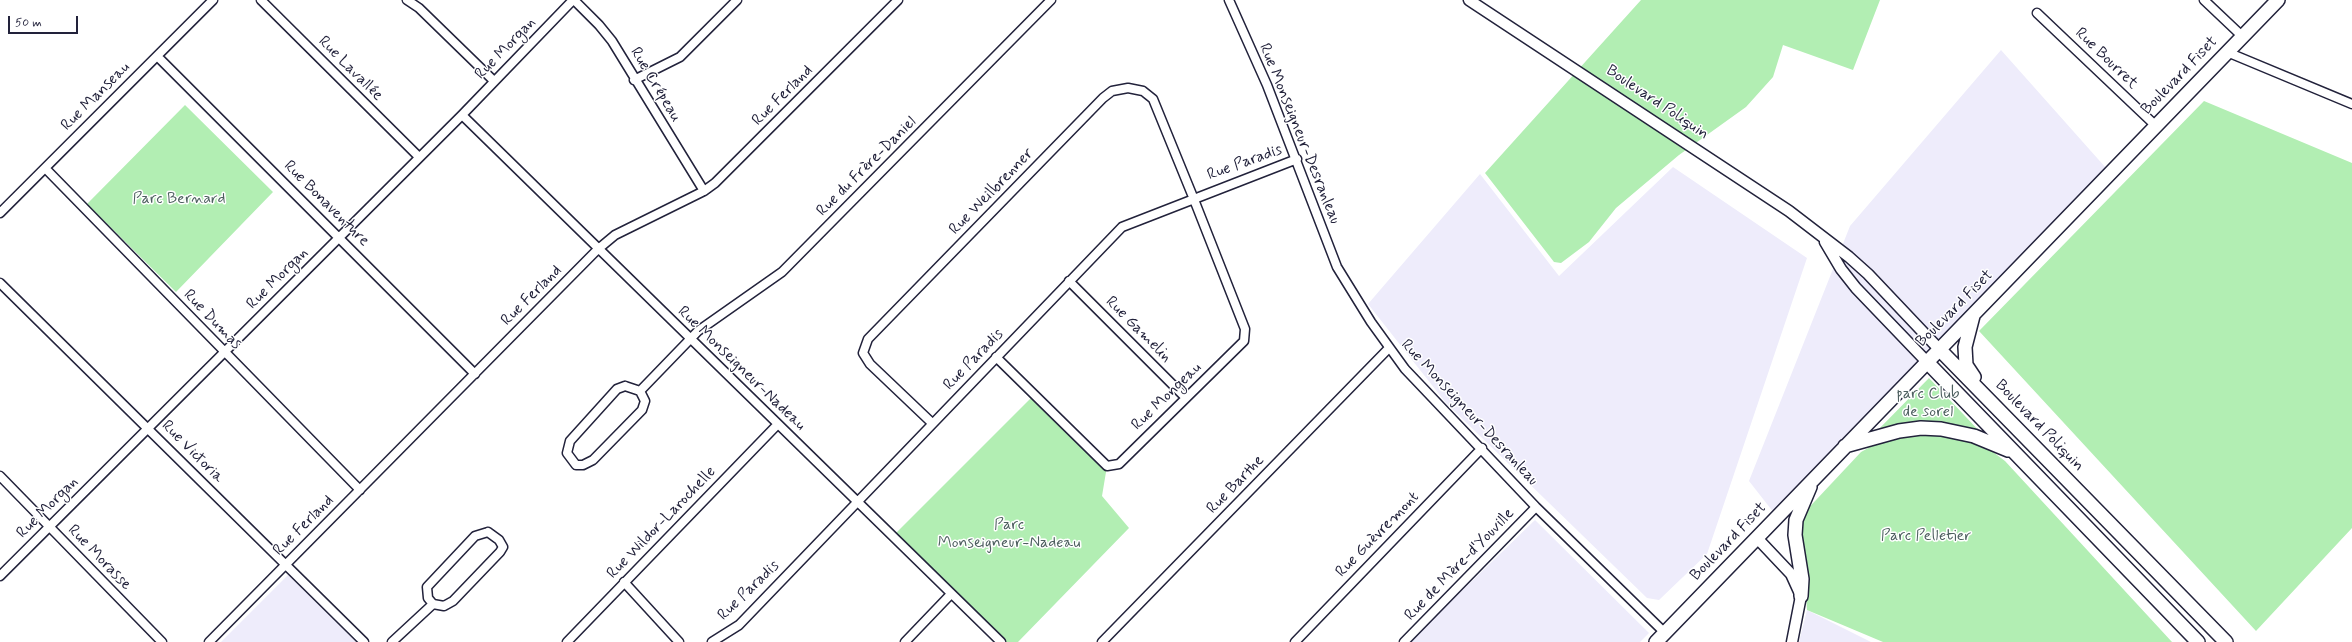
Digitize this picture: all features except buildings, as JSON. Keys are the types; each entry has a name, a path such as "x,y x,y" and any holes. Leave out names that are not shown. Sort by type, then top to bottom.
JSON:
{"main road":[{"name":"Boulevard Fiset","path":"1660,637 1939,349 1974,316 2278,0"},
{"path":"1974,316 1965,347 1966,365 1991,402"},
{"name":"Boulevard Poliquin","path":"1939,349 2226,642"},
{"name":"Boulevard Poliquin","path":"1927,362 2198,642"},
{"path":"1844,447 1898,431 1921,428 1941,429 1974,436 2012,451"},
{"path":"1801,596 1802,579 1795,535 1796,520 1814,478"}],"street":[{"name":"Rue Manseau","path":"0,213 213,0"},
{"name":"Rue Lavallée","path":"261,0 420,157"},
{"path":"407,0 419,8 494,81"},
{"name":"Rue Morgan","path":"0,576 462,115 573,0"},
{"name":"Rue Crépeau","path":"573,0 604,30 704,191"},
{"path":"634,80 680,56 737,0"},
{"name":"Rue Ferland","path":"209,642 597,250 615,235 704,191 726,174 898,0"},
{"name":"Rue du Frère-Daniel","path":"640,390 690,339 739,300 782,272 1051,0"},
{"name":"Rue Monseigneur-Desranleau","path":"1229,0 1267,85 1297,159 1337,267 1350,291 1405,369 1482,448 1660,637"},
{"name":"Boulevard Poliquin","path":"1469,0 1790,211 1823,239 1849,257 1868,274 1939,349"},
{"path":"2204,0 2242,36"},
{"name":"Rue Bourret","path":"2037,13 2156,126"},
{"path":"2227,52 2352,104"},
{"name":"Rue Bonaventure","path":"157,56 340,237 475,374"},
{"name":"Rue Weilbrenner","path":"932,423 870,364 863,353 868,339 1103,98 1112,91 1128,88 1143,91 1153,99 1193,197"},
{"name":"Rue Monseigneur-Nadeau","path":"462,115 597,250 1001,642"},
{"name":"Rue Paradis","path":"712,642 739,625 1122,227 1193,197 1297,159"},
{"name":"Rue Dumas","path":"45,168 360,490"},
{"name":"Rue Mongeau","path":"996,357 1108,466 1119,464 1244,341 1245,329 1193,197"},
{"name":"Boulevard Poliquin","path":"1823,239 1841,269 1854,286 1927,362"},
{"name":"Rue Gamelin","path":"1069,281 1186,398"},
{"name":"Rue Victoria","path":"0,283 364,642"},
{"name":"Rue Barthe","path":"1102,642 1389,348"},
{"path":"629,386 640,390 645,401 642,410 636,417 593,460 576,465 570,460 567,454 570,441 617,389 629,386"},
{"name":"Rue Wildor-Larochelle","path":"567,642 778,424"},
{"name":"Rue Guèvremont","path":"1295,642 1482,448"},
{"name":"Rue Morasse","path":"0,476 162,642"},
{"name":"Rue de Mère-d'Youville","path":"1404,642 1536,507"},
{"path":"488,532 499,540 503,547 500,552 457,598 444,606 433,604 428,598 427,587 475,536 488,532"},
{"path":"1757,538 1791,574 1801,596 1792,642"},
{"path":"624,582 679,642"},
{"path":"904,642 951,594"},
{"path":"392,642 433,604"}],"shaded area":[{"path":"2001,50 2106,168 1774,513 1749,481 1850,226"},
{"path":"1673,167 1807,258 1707,554 1659,600 1647,598 1446,403 1368,304 1480,174 1559,276"},
{"path":"1535,520 1649,633 1640,642 1409,642"},
{"path":"288,575 356,642 221,642"},
{"path":"1807,610 1871,642 1799,642"}],"green space":[{"path":"1641,0 1880,0 1853,70 1783,45 1773,77 1746,107 1679,155 1616,208 1589,242 1561,263 1554,262 1485,173"},
{"path":"2204,101 2352,163 2352,528 2256,631 1979,331"},
{"name":"Parc Bernard","path":"185,105 273,192 176,292 87,204"},
{"name":"parc Club de sorel","path":"1929,378 1983,435 1929,423 1873,435"},
{"name":"Parc Monseigneur-Nadeau","path":"1034,395 1107,466 1102,496 1129,528 1018,642 1001,642 893,536"},
{"name":"Parc Pelletier","path":"1922,430 1981,443 2005,461 2172,642 1883,642 1807,610 1801,516 1861,452 1890,436"}]}
